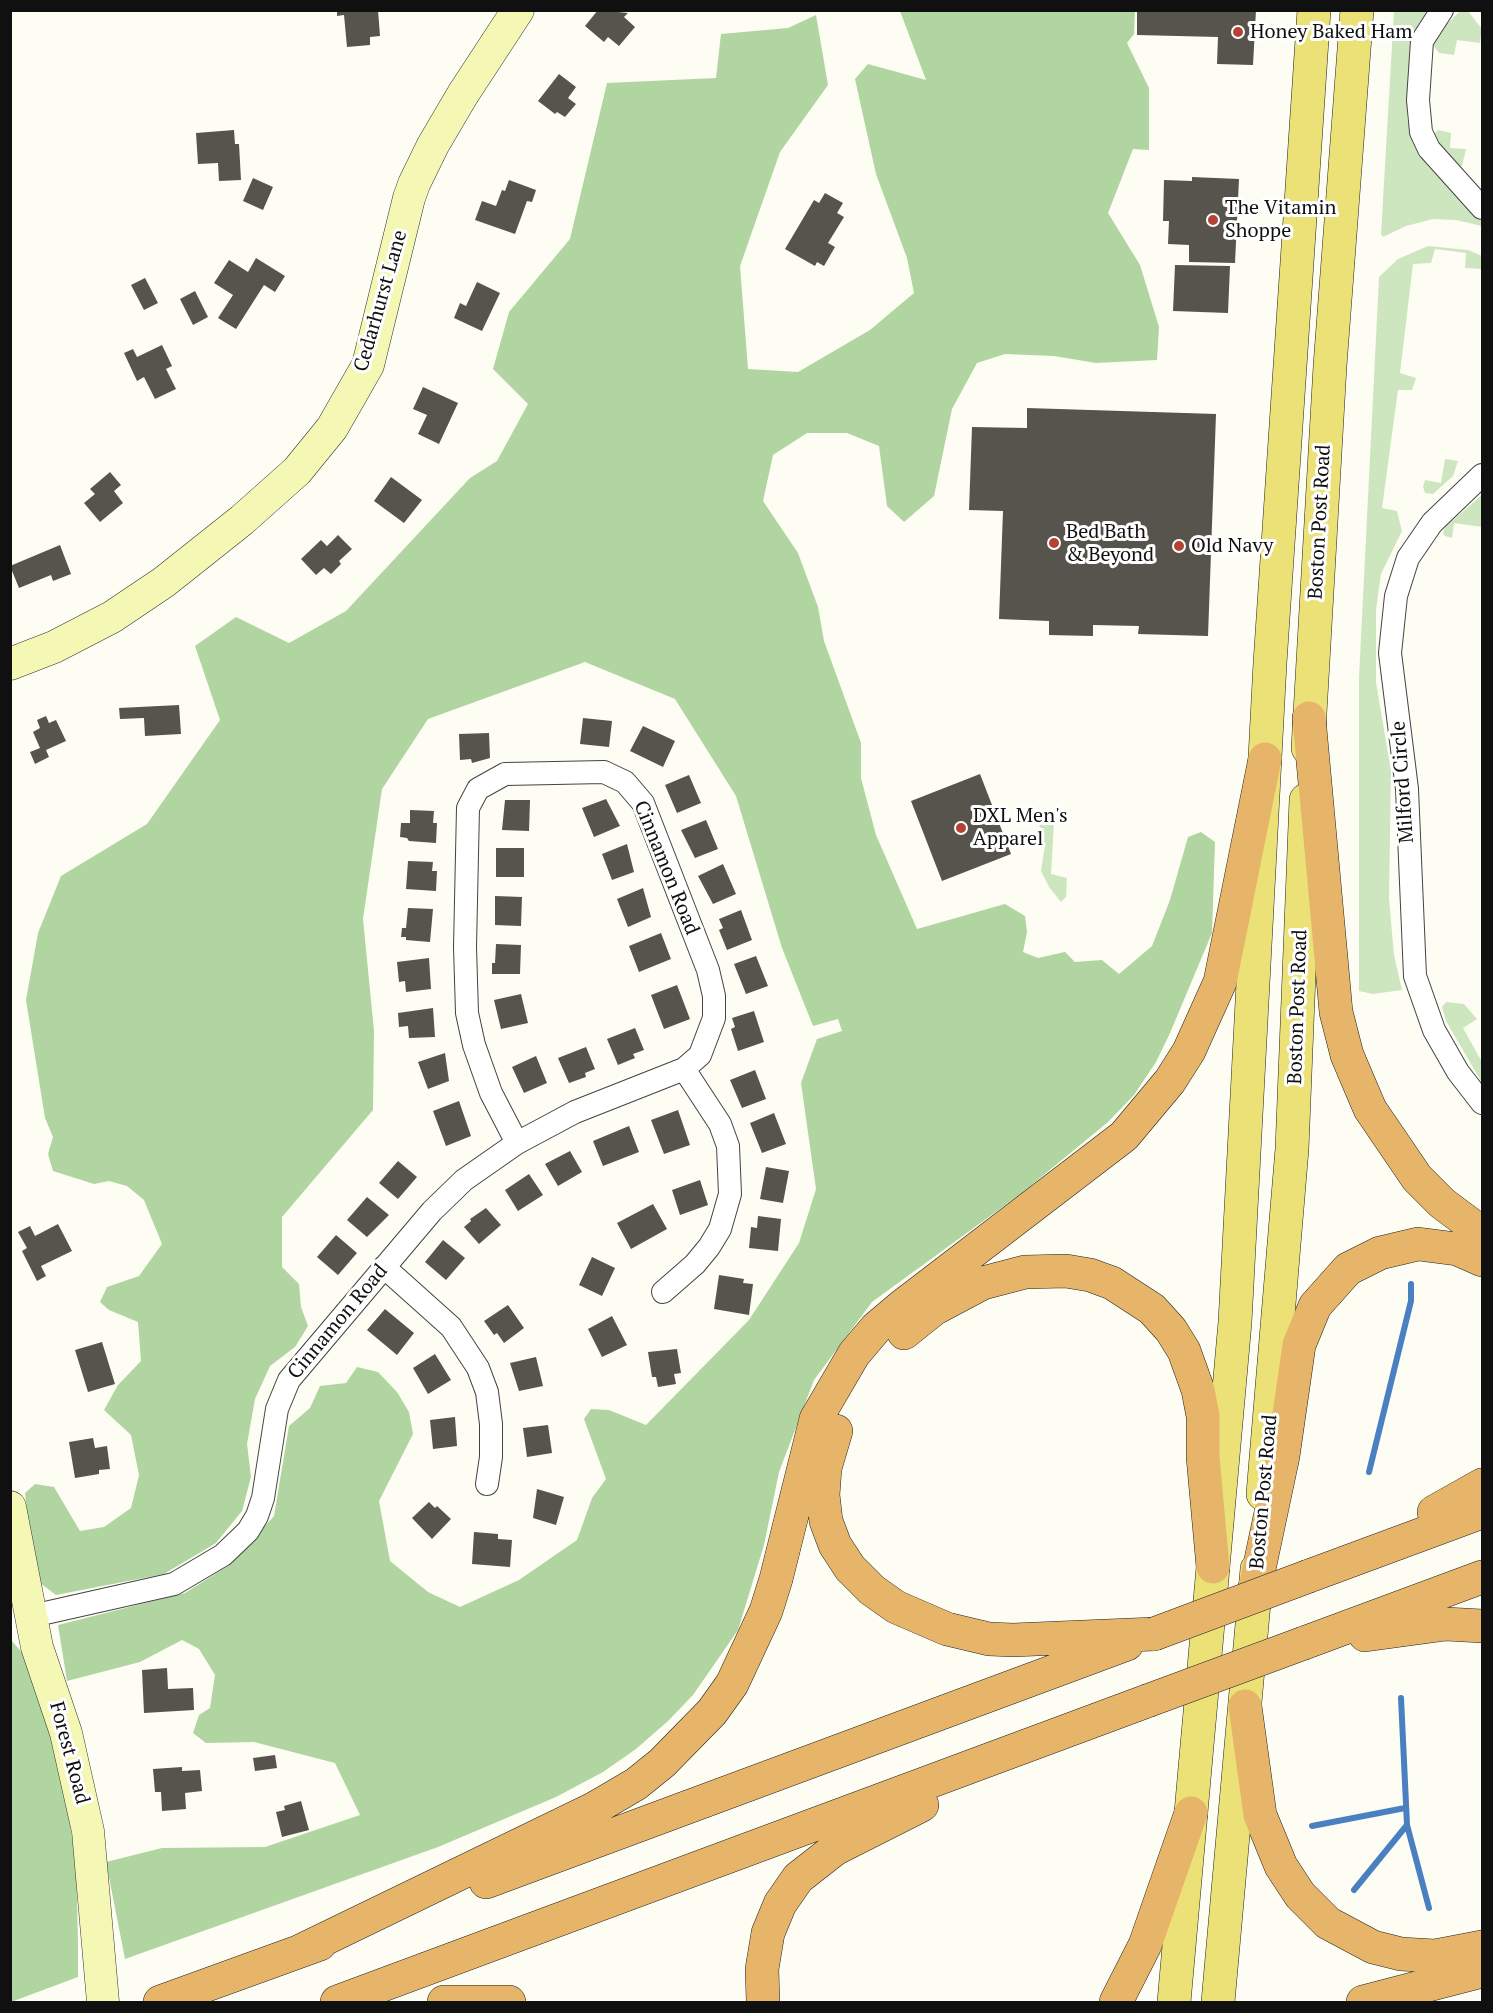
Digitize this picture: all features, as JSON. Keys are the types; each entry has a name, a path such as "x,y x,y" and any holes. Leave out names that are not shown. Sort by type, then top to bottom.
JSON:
{"highway":[{"path":"1309,718 1336,1012 1347,1055 1370,1109 1417,1178 1442,1203 1482,1233"},
{"path":"300,1951 595,1808 636,1784 662,1763 712,1712 732,1684 766,1611 816,1419 854,1354 876,1328 902,1306 1124,1136 1170,1081 1189,1051 1220,982 1265,759"},
{"path":"1255,1588 1282,1456 1299,1345 1315,1306 1348,1269 1380,1253 1418,1244 1457,1249 1482,1260"},
{"path":"1154,1634 989,1639 926,1622 896,1607 872,1590 850,1568 836,1545 826,1521 823,1495 825,1468 832,1442 857,1386 894,1341 934,1309 983,1283 1025,1272 1066,1271 1089,1275 1112,1283 1152,1310 1171,1330 1184,1351 1198,1390 1203,1416 1203,1457 1213,1567"},
{"path":"1323,1571 1482,1485"},
{"path":"160,2002 1482,1512"},
{"path":"337,2002 1482,1577"},
{"path":"1304,1643 1446,1624 1482,1626"},
{"path":"1245,1706 1260,1815 1281,1866 1300,1895 1328,1923 1373,1947 1401,1954 1435,1956 1482,1947"},
{"path":"763,2002 762,1969 768,1933 780,1904 809,1868 849,1841 1096,1721"},
{"path":"1116,2002 1145,1945 1191,1813"},
{"path":"1363,2002 1482,1971"},
{"path":"444,2002 509,2002"}],"main road":[{"name":"Boston Post Road","path":"1174,2002 1240,1253 1265,759 1314,10"},
{"name":"Boston Post Road","path":"1218,2002 1292,1149 1309,718 1330,366 1357,10"}],"street":[{"name":"Cedarhurst Lane","path":"10,664 54,647 112,617 164,582 242,520 297,471 332,428 368,365 414,184 433,145 463,94 518,10"},
{"path":"1442,10 1422,40 1418,100 1420,132 1429,149 1482,208"},
{"name":"Milford Circle","path":"1482,475 1432,523 1408,558 1395,596 1390,653 1407,789 1415,976 1434,1030 1458,1072 1482,1103"},
{"name":"Cinnamon Road","path":"32,1616 174,1584 207,1567 237,1544 257,1516 263,1498 277,1409 289,1380 384,1267 451,1193 518,1143 575,1112 684,1069 699,1055 707,1041 714,1017 714,996 708,970 643,803 625,782 604,772 522,772 497,776 478,789 468,808 465,992 474,1045 491,1093 518,1143"},
{"path":"663,1292 695,1264 709,1247 720,1229 730,1194 728,1146 720,1125 684,1069"},
{"path":"384,1267 451,1327 478,1368 487,1392 491,1424 491,1457 487,1484"},
{"name":"Forest Road","path":"10,1507 37,1647 66,1733 81,1792 88,1831 103,2002"}],"green space":[{"path":"900,11 1135,11 1134,34 1127,43 1149,88 1149,150 1133,149 1108,213 1140,265 1159,327 1157,360 1096,363 1054,356 1005,354 977,363 952,409 934,496 904,522 887,506 879,446 847,433 807,433 773,455 763,501 798,553 818,607 824,641 861,743 861,778 876,835 917,929 1005,904 1025,916 1027,932 1023,952 1038,958 1065,952 1075,962 1102,960 1119,974 1152,946 1170,900 1188,837 1201,832 1215,842 1212,933 1170,1033 1156,1062 1134,1095 1108,1122 1023,1192 872,1302 814,1380 779,1472 764,1545 738,1630 693,1695 668,1721 636,1749 603,1772 556,1797 438,1847 125,1959 106,1862 162,1848 265,1847 360,1815 335,1763 254,1742 206,1743 193,1733 199,1715 210,1708 215,1675 199,1649 182,1640 140,1662 67,1681 58,1625 185,1593 231,1564 274,1516 289,1426 310,1408 320,1386 346,1383 357,1367 378,1372 397,1392 409,1412 413,1434 379,1501 390,1561 428,1592 460,1607 519,1580 577,1540 592,1498 606,1479 584,1419 591,1409 609,1410 646,1425 749,1320 799,1243 816,1189 801,1083 817,1039 842,1031 838,1019 813,1026 782,948 736,796 675,699 585,662 428,719 382,789 363,919 374,1031 373,1110 282,1217 282,1267 299,1284 301,1307 308,1326 295,1347 270,1366 255,1399 247,1444 251,1477 242,1511 216,1543 164,1574 56,1595 40,1583 29,1532 25,1493 35,1484 54,1487 80,1531 104,1527 131,1508 139,1475 131,1435 104,1410 118,1385 141,1361 138,1322 109,1310 100,1302 107,1287 139,1276 162,1244 144,1200 127,1186 109,1181 94,1184 53,1171 48,1154 53,1137 45,1118 26,1000 38,933 61,876 147,824 220,720 195,646 236,617 289,643 346,611 470,478 497,461 528,404 493,369 509,312 570,239 607,83 716,78 721,34 788,28 816,15 828,85 780,152 740,266 748,369 798,372 870,330 914,293 907,258 876,174 855,79 868,64 926,80"},
{"path":"1394,11 1427,11 1411,42 1407,117 1410,132 1419,153 1429,167 1482,222 1482,226 1456,220 1433,219 1406,226 1383,237 1381,234"},
{"path":"1460,11 1468,11 1482,29 1480,43 1457,40 1454,55 1439,53 1433,45 1440,31"},
{"path":"1438,130 1451,133 1450,148 1466,149 1462,166 1458,166 1440,145 1434,134"},
{"path":"1428,246 1468,250 1482,256 1482,269 1465,268 1466,253 1435,249 1431,263 1413,264 1400,373 1416,378 1412,390 1398,390 1382,508 1397,511 1402,531 1381,574 1376,610 1376,682 1391,771 1389,898 1394,955 1402,990 1373,994 1359,991 1359,677 1379,277 1398,259"},
{"path":"1445,459 1458,461 1453,476 1433,494 1425,493 1423,487 1425,480 1441,483"},
{"path":"1482,495 1482,527 1454,523 1452,538 1445,536 1443,533 1445,527"},
{"path":"1054,823 1051,874 1067,878 1066,897 1061,902 1049,887 1041,871 1045,845 1039,824"},
{"path":"1446,1002 1464,1004 1477,1019 1463,1028 1482,1062 1482,1083 1446,1021 1442,1007"},
{"path":"11,1640 26,1657 55,1739 76,1860 78,1977 11,2002"}],"building":[{"path":"337,10 378,10 380,36 370,37 370,45 347,47 344,15 337,16"},
{"path":"598,10 628,13 624,17 635,27 619,46 608,37 604,42 585,26"},
{"path":"1137,10 1256,10 1253,65 1217,64 1218,37 1137,35"},
{"path":"559,74 576,87 568,98 576,104 565,117 557,112 555,114 538,101"},
{"path":"234,130 235,144 239,144 241,180 219,181 218,163 198,164 196,133"},
{"path":"1192,177 1239,179 1235,263 1189,262 1189,245 1168,244 1169,221 1163,221 1164,180 1192,181"},
{"path":"253,178 273,187 263,210 243,201"},
{"path":"509,180 536,190 532,202 527,201 515,234 475,220 482,201 496,206"},
{"path":"825,193 843,203 837,213 844,217 828,243 835,247 824,266 817,262 815,266 785,249 814,200 819,203"},
{"path":"256,258 285,276 275,292 264,285 236,329 218,318 233,295 214,283 229,260 248,272"},
{"path":"1175,265 1230,266 1228,313 1173,311"},
{"path":"145,278 158,303 144,310 131,285"},
{"path":"477,282 500,293 482,331 454,318 460,303 466,306"},
{"path":"195,291 208,317 193,325 180,299"},
{"path":"162,345 172,366 166,369 176,389 155,399 144,377 137,381 124,353 133,349 137,357"},
{"path":"423,387 458,403 439,444 418,434 427,415 413,409"},
{"path":"1027,408 1216,414 1208,636 1138,634 1139,626 1093,625 1093,636 1049,635 1049,621 999,619 1003,511 969,510 972,427 1027,428"},
{"path":"110,472 121,485 114,491 123,503 100,522 84,503 95,494 90,489"},
{"path":"391,477 422,500 404,523 374,501"},
{"path":"338,535 352,549 339,561 341,564 331,574 324,568 316,575 301,559 321,540 327,546"},
{"path":"60,545 71,574 53,581 51,575 19,588 10,566"},
{"path":"179,705 181,734 145,736 144,718 120,719 119,708"},
{"path":"46,716 49,723 56,720 66,741 46,750 49,757 35,764 30,752 40,748 33,732 40,728 37,720"},
{"path":"583,718 612,721 609,747 580,744"},
{"path":"643,726 675,741 663,767 630,751"},
{"path":"489,733 490,758 472,763 471,759 460,760 459,734"},
{"name":"DXL Men's Apparel","path":"980,774 1011,854 942,881 911,801"},
{"path":"689,775 701,803 677,813 665,785"},
{"path":"606,799 620,826 594,837 582,808"},
{"path":"505,800 530,800 529,831 502,830"},
{"path":"410,810 434,811 433,823 437,823 436,843 409,841 407,838 400,837 401,823 410,823"},
{"path":"706,820 718,849 695,858 681,830"},
{"path":"627,844 634,872 612,880 602,854"},
{"path":"496,848 524,848 524,877 496,877"},
{"path":"408,861 433,862 432,871 437,871 436,891 406,889"},
{"path":"723,864 736,894 713,904 698,876"},
{"path":"643,888 651,917 628,927 617,899"},
{"path":"495,896 522,897 521,926 495,925"},
{"path":"408,908 433,909 430,942 406,940 406,937 401,937 402,928 406,928"},
{"path":"741,910 752,940 727,950 719,930 723,928 719,919"},
{"path":"661,933 671,959 639,972 629,946"},
{"path":"496,944 521,945 520,974 492,974"},
{"path":"756,956 768,986 746,994 734,964"},
{"path":"429,958 431,989 406,992 405,981 399,982 397,962"},
{"path":"677,985 690,1019 664,1029 651,995"},
{"path":"521,994 528,1023 501,1029 494,1000"},
{"path":"433,1008 435,1037 409,1038 408,1026 399,1027 398,1013"},
{"path":"754,1011 764,1042 738,1051 731,1029 735,1027 732,1018"},
{"path":"635,1028 644,1050 633,1054 635,1058 618,1065 607,1039"},
{"path":"586,1047 595,1069 585,1073 586,1077 569,1083 558,1058"},
{"path":"445,1053 449,1081 428,1089 418,1062"},
{"path":"536,1056 547,1083 524,1093 512,1067"},
{"path":"755,1070 766,1099 742,1108 730,1080"},
{"path":"459,1101 471,1136 446,1146 433,1111"},
{"path":"678,1110 690,1145 664,1154 651,1120"},
{"path":"774,1113 786,1144 762,1153 750,1123"},
{"path":"629,1126 639,1152 603,1166 593,1141"},
{"path":"570,1151 582,1172 558,1186 545,1164"},
{"path":"398,1161 417,1177 398,1199 379,1183"},
{"path":"766,1167 789,1171 783,1203 760,1199"},
{"path":"529,1174 543,1195 518,1211 505,1190"},
{"path":"700,1180 708,1205 680,1215 672,1190"},
{"path":"367,1197 389,1215 367,1237 347,1220"},
{"path":"653,1204 667,1229 631,1249 617,1223"},
{"path":"486,1208 501,1225 479,1244 464,1227 471,1221 470,1219"},
{"path":"758,1216 781,1219 778,1251 749,1248 751,1227 757,1228"},
{"path":"58,1224 72,1251 41,1266 46,1276 37,1281 22,1251 27,1248 18,1232 30,1226 35,1236"},
{"path":"336,1235 357,1253 338,1275 317,1257"},
{"path":"443,1240 465,1258 446,1280 425,1262"},
{"path":"592,1257 615,1268 602,1296 579,1285"},
{"path":"719,1275 744,1279 743,1283 753,1284 749,1315 714,1309"},
{"path":"508,1305 524,1328 504,1343 497,1333 494,1335 484,1321"},
{"path":"385,1309 414,1333 397,1355 367,1330"},
{"path":"612,1316 627,1345 602,1357 588,1329"},
{"path":"102,1342 115,1384 88,1392 75,1350"},
{"path":"677,1349 681,1373 674,1374 676,1384 658,1387 656,1377 652,1377 648,1352"},
{"path":"435,1354 451,1380 428,1394 413,1368"},
{"path":"536,1357 543,1386 519,1391 510,1363"},
{"path":"455,1417 457,1446 433,1449 430,1420"},
{"path":"548,1425 552,1453 527,1457 523,1428"},
{"path":"93,1438 95,1448 107,1446 110,1469 99,1470 99,1474 75,1478 69,1442"},
{"path":"537,1489 564,1497 556,1525 533,1518"},
{"path":"429,1502 451,1519 432,1539 412,1518"},
{"path":"474,1532 498,1534 498,1539 512,1540 510,1567 472,1564"},
{"path":"167,1668 168,1689 193,1688 194,1710 144,1713 142,1670"},
{"path":"275,1755 277,1768 255,1771 253,1758"},
{"path":"182,1767 182,1771 200,1770 202,1791 185,1793 186,1809 162,1811 161,1792 155,1792 153,1769"},
{"path":"301,1801 309,1830 282,1837 276,1812 285,1810 284,1806"}],"waterway":[{"path":"1369,1472 1411,1301 1411,1284"},
{"path":"1401,1698 1407,1825 1429,1908"},
{"path":"1312,1826 1405,1808"},
{"path":"1354,1890 1407,1825"}],"place":[{"name":"Honey Baked Ham","path":"1238,32"},
{"name":"The Vitamin Shoppe","path":"1213,220"},
{"name":"Bed Bath & Beyond","path":"1054,543"},
{"name":"Old Navy","path":"1179,546"},
{"name":"DXL Men's Apparel","path":"961,828"}]}
